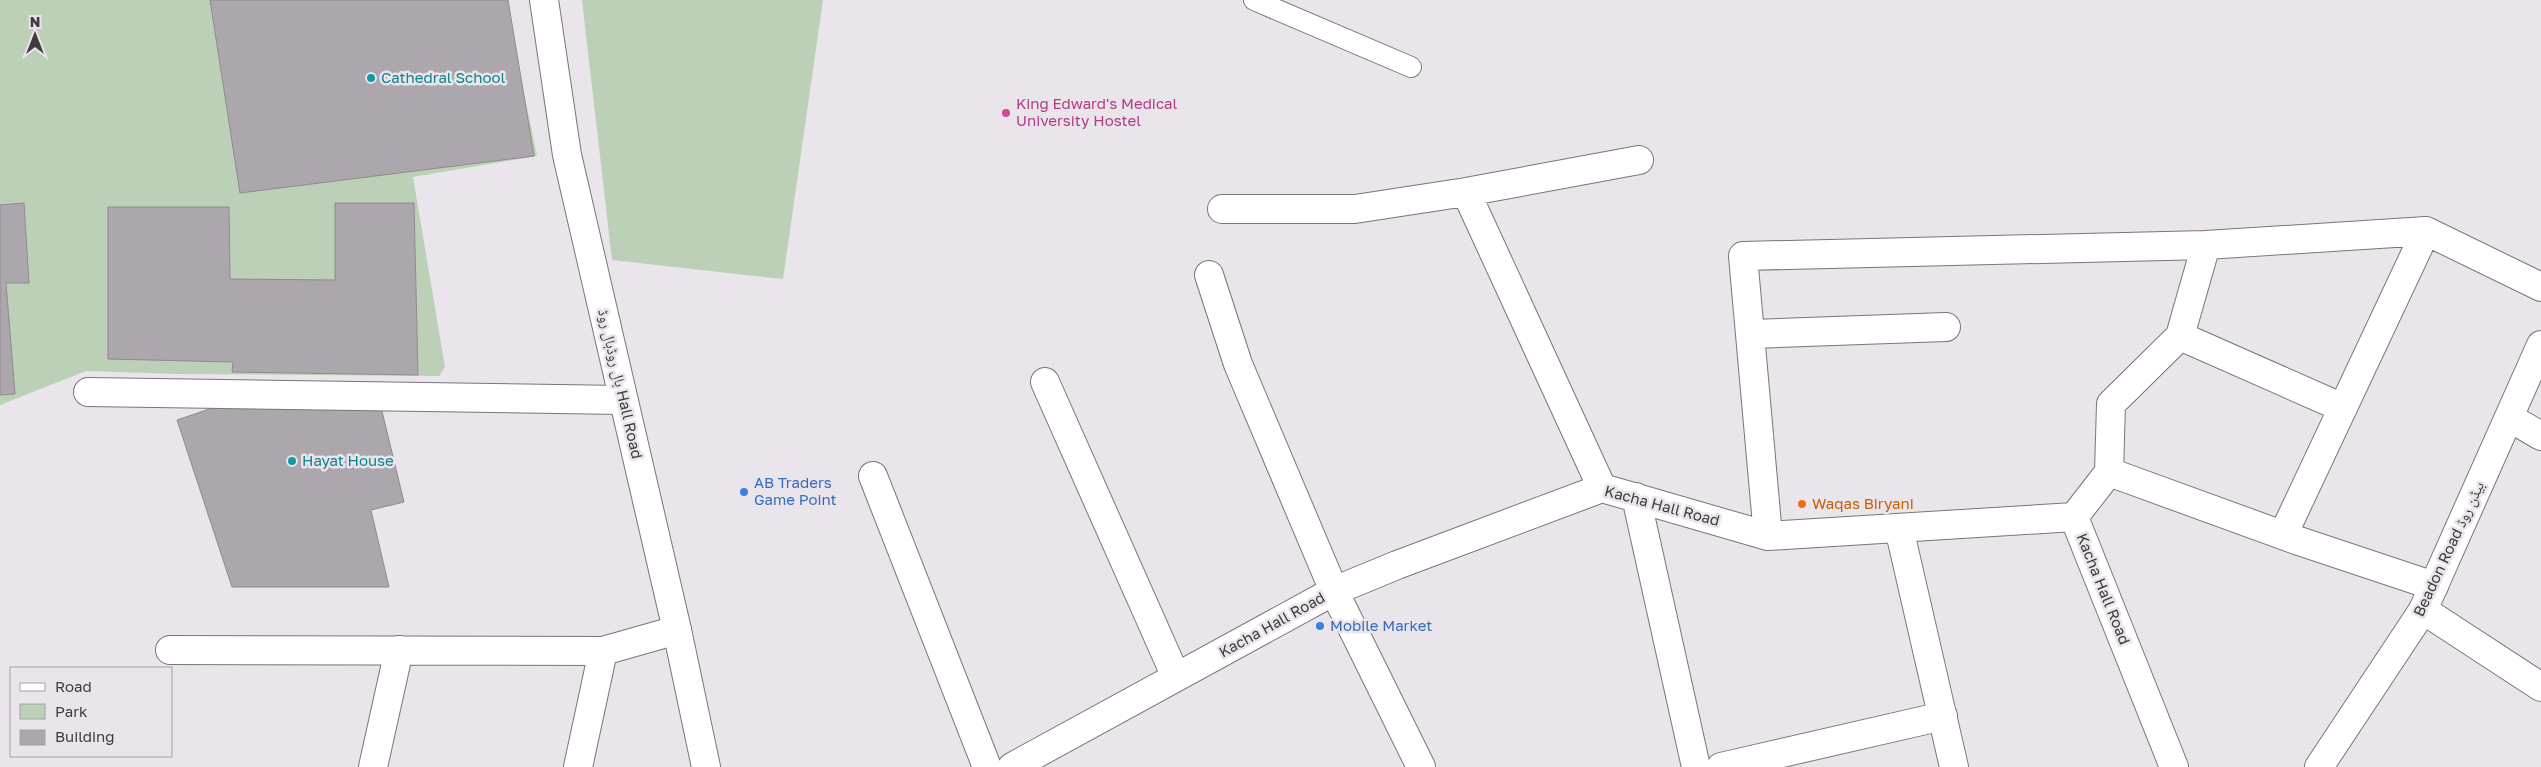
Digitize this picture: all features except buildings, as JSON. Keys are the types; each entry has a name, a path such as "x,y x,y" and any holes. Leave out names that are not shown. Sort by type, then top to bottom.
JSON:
{"street":[{"name":"ہال روڈہال روڈ Hall Road","path":"544,0 566,155 678,630 706,767"},
{"path":"1222,209 1355,209 1466,192 1639,160"},
{"path":"1466,192 1602,488"},
{"path":"2283,535 2426,231"},
{"path":"1768,536 1752,334 1743,256 2206,245 2426,231 2541,287"},
{"path":"2074,517 2109,472 2110,404 2180,336 2206,245"},
{"path":"1209,275 1238,364 1334,591 1420,767"},
{"path":"1752,334 1946,327"},
{"path":"2180,336 2343,408"},
{"name":"Beadon Road بیڈن روڈ","path":"2319,767 2428,598 2541,345"},
{"path":"1045,382 1176,677"},
{"path":"88,392 623,400"},
{"path":"2510,418 2541,436"},
{"path":"2109,472 2283,535 2428,598 2541,687"},
{"path":"873,476 987,767"},
{"name":"Kacha Hall Road","path":"1012,767 1334,591 1397,565 1602,488 1768,536 2074,517 2174,767"},
{"path":"1636,498 1696,767"},
{"path":"1899,528 1954,767"},
{"path":"170,650 603,651 678,630"},
{"path":"373,767 399,650"},
{"path":"578,767 603,651"},
{"path":"1721,767 1943,716"}],"lane":[{"path":"1254,0 1411,67"}],"green space":[{"path":"0,0 505,0 537,156 413,177 445,367 439,376 178,374 86,371 0,405"},
{"path":"582,0 823,0 783,279 612,260"}],"place":[{"name":"Cathedral School","path":"371,78"},
{"name":"King Edward's Medical University Hostel","path":"1006,113"},
{"name":"Hayat House","path":"292,461"},
{"name":"AB Traders Game Point","path":"744,492"},
{"name":"Waqas Biryani","path":"1802,504"},
{"name":"Mobile Market","path":"1320,626"}]}
